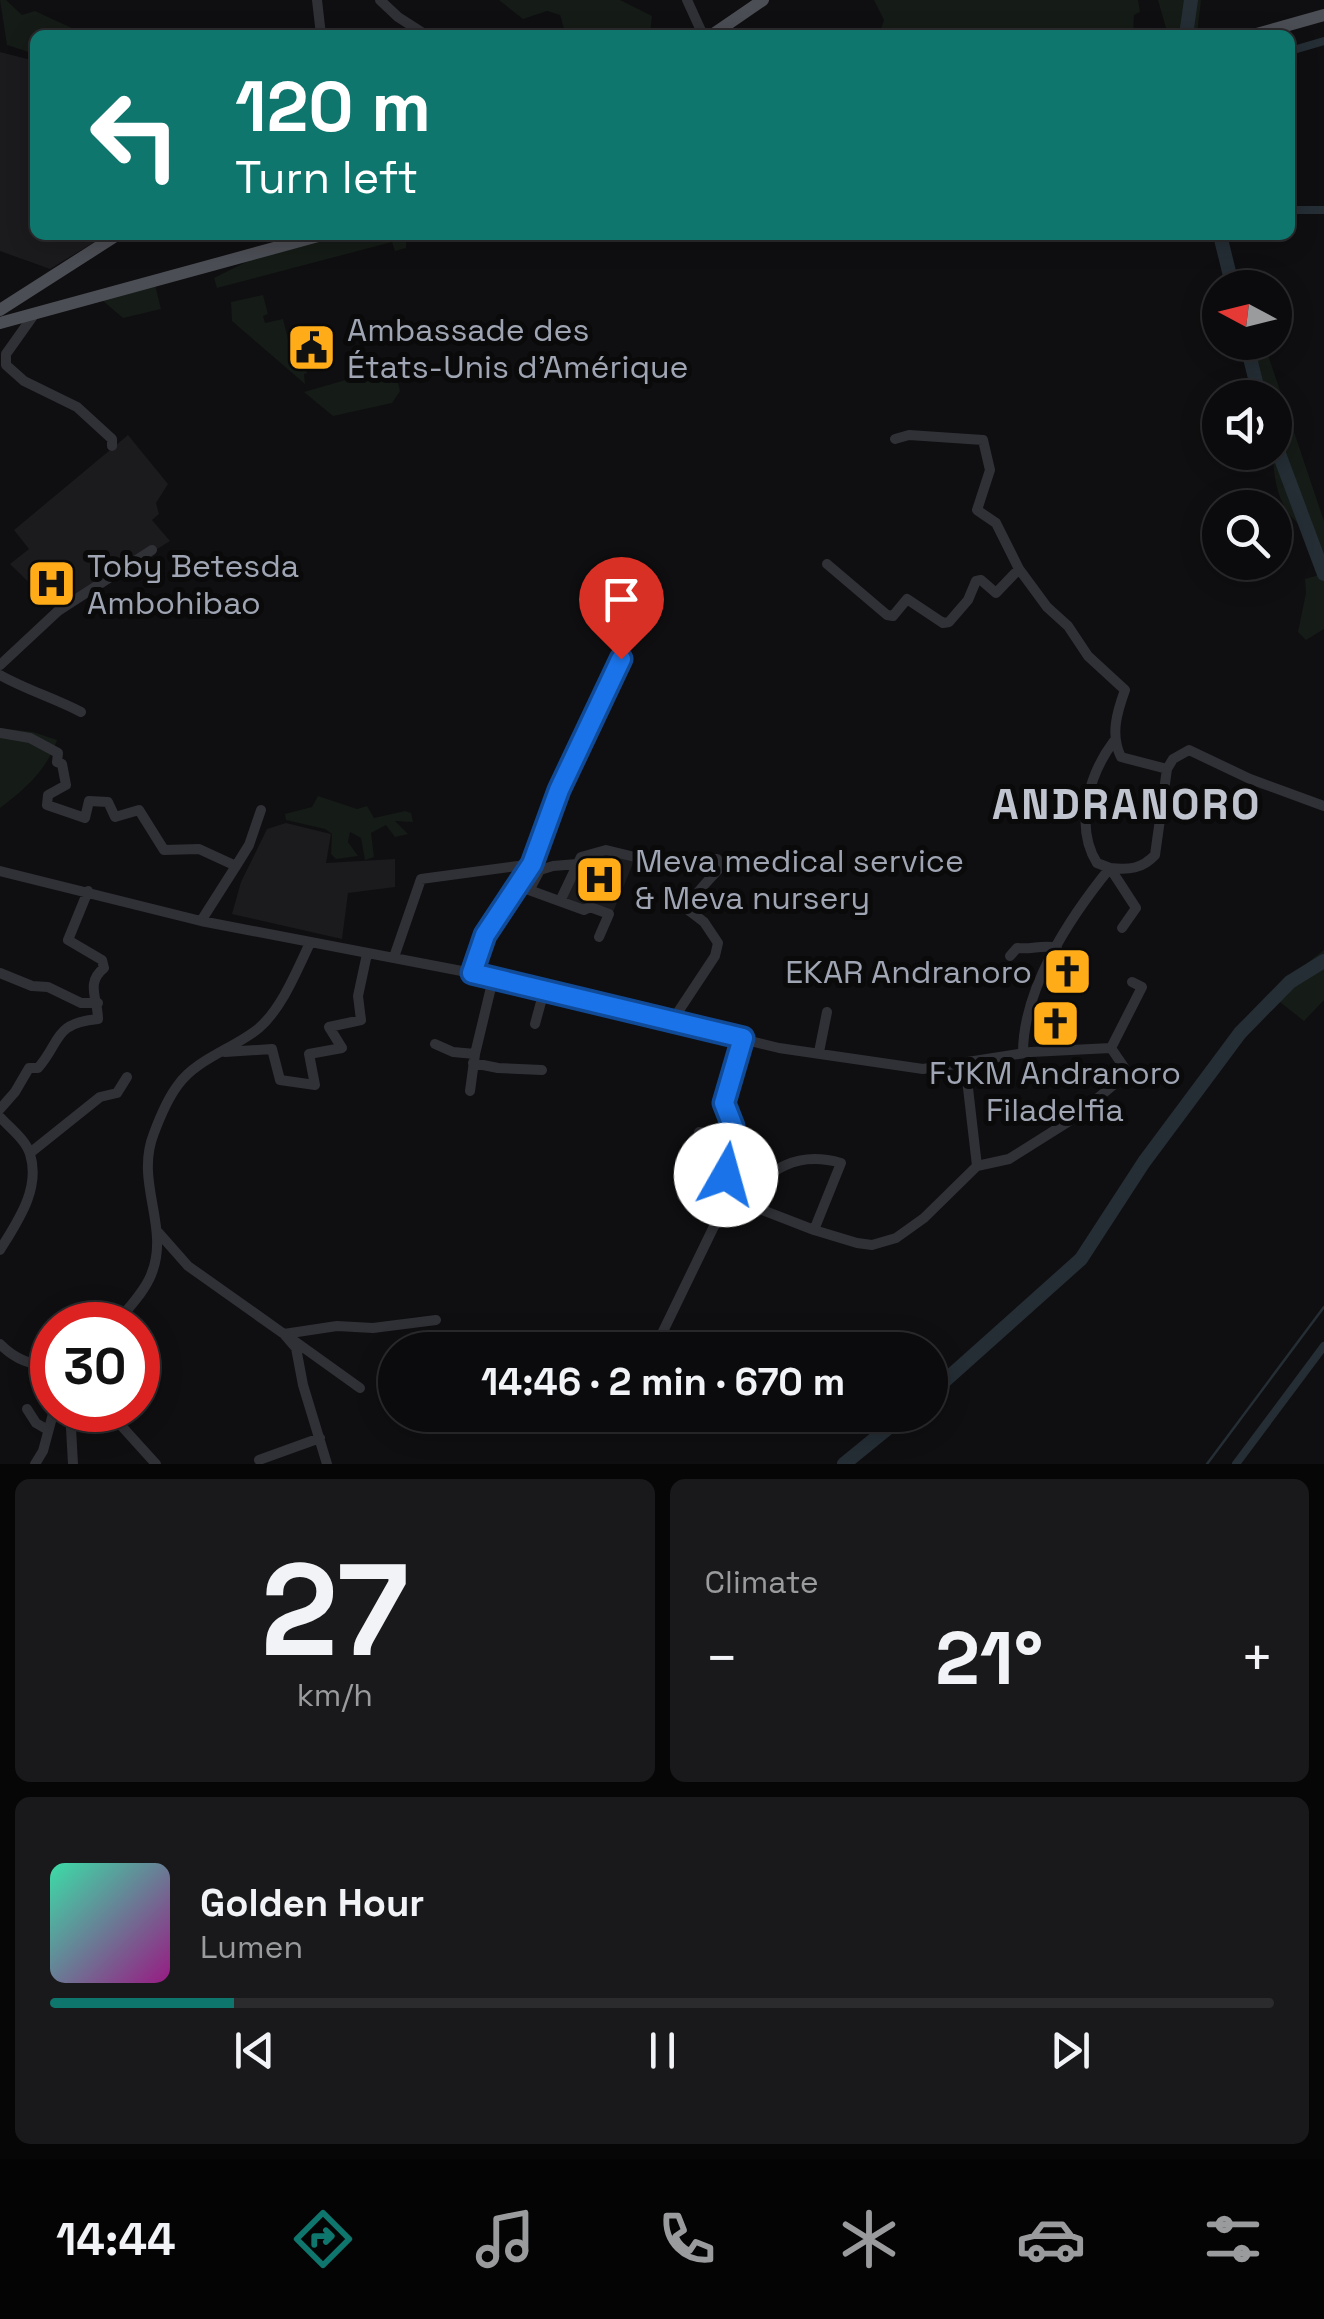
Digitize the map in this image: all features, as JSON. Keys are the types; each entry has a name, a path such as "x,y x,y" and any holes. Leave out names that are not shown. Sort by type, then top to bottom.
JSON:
{"main road":[{"path":"719,30 763,0"},
{"path":"1270,30 1324,15"},
{"path":"0,308 108,240"},
{"path":"0,326 304,240"}],"street":[{"path":"318,0 321,30"},
{"path":"380,0 418,30"},
{"path":"687,0 701,30"},
{"path":"33,316 6,354 6,364 24,381 77,407 112,439 112,446"},
{"path":"895,439 909,435 983,440 990,470 977,510 996,523 1019,569 1047,607 1068,626 1088,656 1125,690 1114,741 1098,768 1084,828 1086,846 1096,863 1127,870 1143,866 1155,855 1167,769 1173,759 1188,750 1250,779 1324,806"},
{"path":"0,665 58,611 152,550"},
{"path":"827,564 887,615 892,616 906,599 943,623 949,622 968,600 976,582 982,580 996,593 1019,569"},
{"path":"472,973 485,935 532,864 559,790 621,659"},
{"path":"0,675 81,712"},
{"path":"0,734 30,738 58,753 56,762 62,764 67,775 66,785 48,795 46,804 84,818 88,801 108,802 114,817 139,810 164,850 198,849 236,866"},
{"path":"1114,741 1121,757 1167,769"},
{"path":"201,920 250,845 261,810"},
{"path":"561,899 581,857 606,850 635,857 717,859 722,865 687,909 704,922 718,943 715,956 672,1022"},
{"path":"394,957 420,879 532,864"},
{"path":"518,886 526,883 532,887 540,870 577,864"},
{"path":"1110,868 1136,908 1122,928"},
{"path":"1023,1053 1027,1008 1081,903 1110,868"},
{"path":"0,871 201,920 472,973 779,1048 923,1068 1023,1053 1110,1048"},
{"path":"518,886 584,910 590,907 609,914 599,938"},
{"path":"0,1108 16,1092 29,1068 42,1064 56,1036 80,1020 98,1019 98,1003 92,992 93,980 104,968 102,960 68,940 88,891"},
{"path":"132,1302 151,1276 158,1232 146,1174 152,1136 178,1084 262,1026 310,943"},
{"path":"1010,956 1017,948 1031,950 1045,944 1057,948"},
{"path":"222,1052 272,1049 280,1080 315,1085 309,1054 342,1048 329,1026 361,1020 358,996 368,954"},
{"path":"0,973 81,1002 98,1003"},
{"path":"470,1091 493,980"},
{"path":"1110,1048 1142,987 1132,982"},
{"path":"535,1024 544,991"},
{"path":"819,1052 827,1012"},
{"path":"663,1332 718,1218 733,1126 724,1103 743,1038"},
{"path":"435,1044 498,1068 542,1070"},
{"path":"724,1195 814,1230 872,1246 896,1238 924,1218 977,1166 1009,1159 1071,1120 1128,1073 1110,1048"},
{"path":"965,1062 977,1166"},
{"path":"30,1153 100,1097 118,1093 127,1077"},
{"path":"0,1118 30,1153 30,1196 0,1250"},
{"path":"698,1132 732,1138"},
{"path":"739,1200 765,1177 804,1158 812,1156 842,1163 814,1230"},
{"path":"687,1190 682,1196 694,1211 718,1218"},
{"path":"158,1232 188,1266 360,1388"},
{"path":"284,1334 337,1326 373,1328 436,1320"},
{"path":"284,1334 296,1348 328,1464"},
{"path":"0,1344 30,1364"},
{"path":"27,1410 30,1414"},
{"path":"35,1464 47,1432"},
{"path":"71,1432 73,1464"},
{"path":"127,1432 156,1464"},
{"path":"259,1460 320,1438"}],"shaded area":[{"path":"0,0 6,0 22,15 35,11 76,30 30,30 30,52 7,45"},
{"path":"499,0 620,0 652,16 651,30 564,30 560,15 547,11 523,19"},
{"path":"874,0 1138,0 1140,12 1134,15 1133,30 881,30 884,20"},
{"path":"1158,0 1201,0 1198,30 1167,30"},
{"path":"0,52 30,60 30,240 98,240 50,269 0,251"},
{"path":"327,240 406,240 406,248 395,251 392,242 217,288 214,278 250,260"},
{"path":"155,285 161,309 123,318 102,300"},
{"path":"263,295 268,314 263,316 265,323 283,319 289,343 306,339 308,347 301,349 307,373 305,384 232,321 231,302"},
{"path":"1249,360 1270,360 1276,380 1254,380"},
{"path":"394,366 400,391 392,403 333,416 304,392"},
{"path":"1292,426 1324,521 1324,629 1306,640 1298,632 1305,579 1319,575 1317,564 1307,535 1292,518 1292,490 1278,490 1274,470 1292,470"},
{"path":"128,435 168,484 156,503 159,514 152,520 170,541 58,611 10,564 29,549 14,530"},
{"path":"0,728 57,740 34,778 0,808"},
{"path":"318,796 357,809 367,806 374,818 405,811 411,813 413,822 395,821 408,834 395,837 386,825 371,833 374,857 365,860 361,838 350,832 348,842 358,856 336,859 331,854 332,834 286,820 285,814 312,807"},
{"path":"286,823 331,834 326,863 395,859 395,887 348,893 342,939 232,914 241,882 267,829"},
{"name":"Meva medical service & Meva nursery","path":"607,854 634,861 613,912 565,898 582,861"},
{"path":"1324,950 1324,1000 1304,1021 1271,995 1272,990"}],"waterway":[{"path":"1187,30 1191,0"},
{"path":"1295,50 1324,41"},
{"path":"1295,210 1324,210"},
{"path":"1221,240 1229,270"},
{"path":"1250,360 1256,380"},
{"path":"1285,470 1324,574"},
{"path":"948,1378 1081,1259 1144,1162 1240,1033 1290,982 1324,961"},
{"path":"1207,1464 1324,1307"},
{"path":"1236,1464 1324,1346"},
{"path":"844,1464 883,1432"}],"place":[{"name":"Ambassade des États-Unis d'Amérique","path":"312,348"},
{"name":"Toby Betesda Ambohibao","path":"52,584"},
{"name":"Meva medical service & Meva nursery","path":"600,879"},
{"name":"EKAR Andranoro","path":"1067,972"},
{"name":"FJKM Andranoro Filadelfia","path":"1055,1023"}],"district":[{"name":"ANDRANORO","path":"1127,804"}],"route":[{"path":"621,659 559,790 532,864 485,935 472,973 743,1038 724,1103 733,1126 726,1175"}]}
